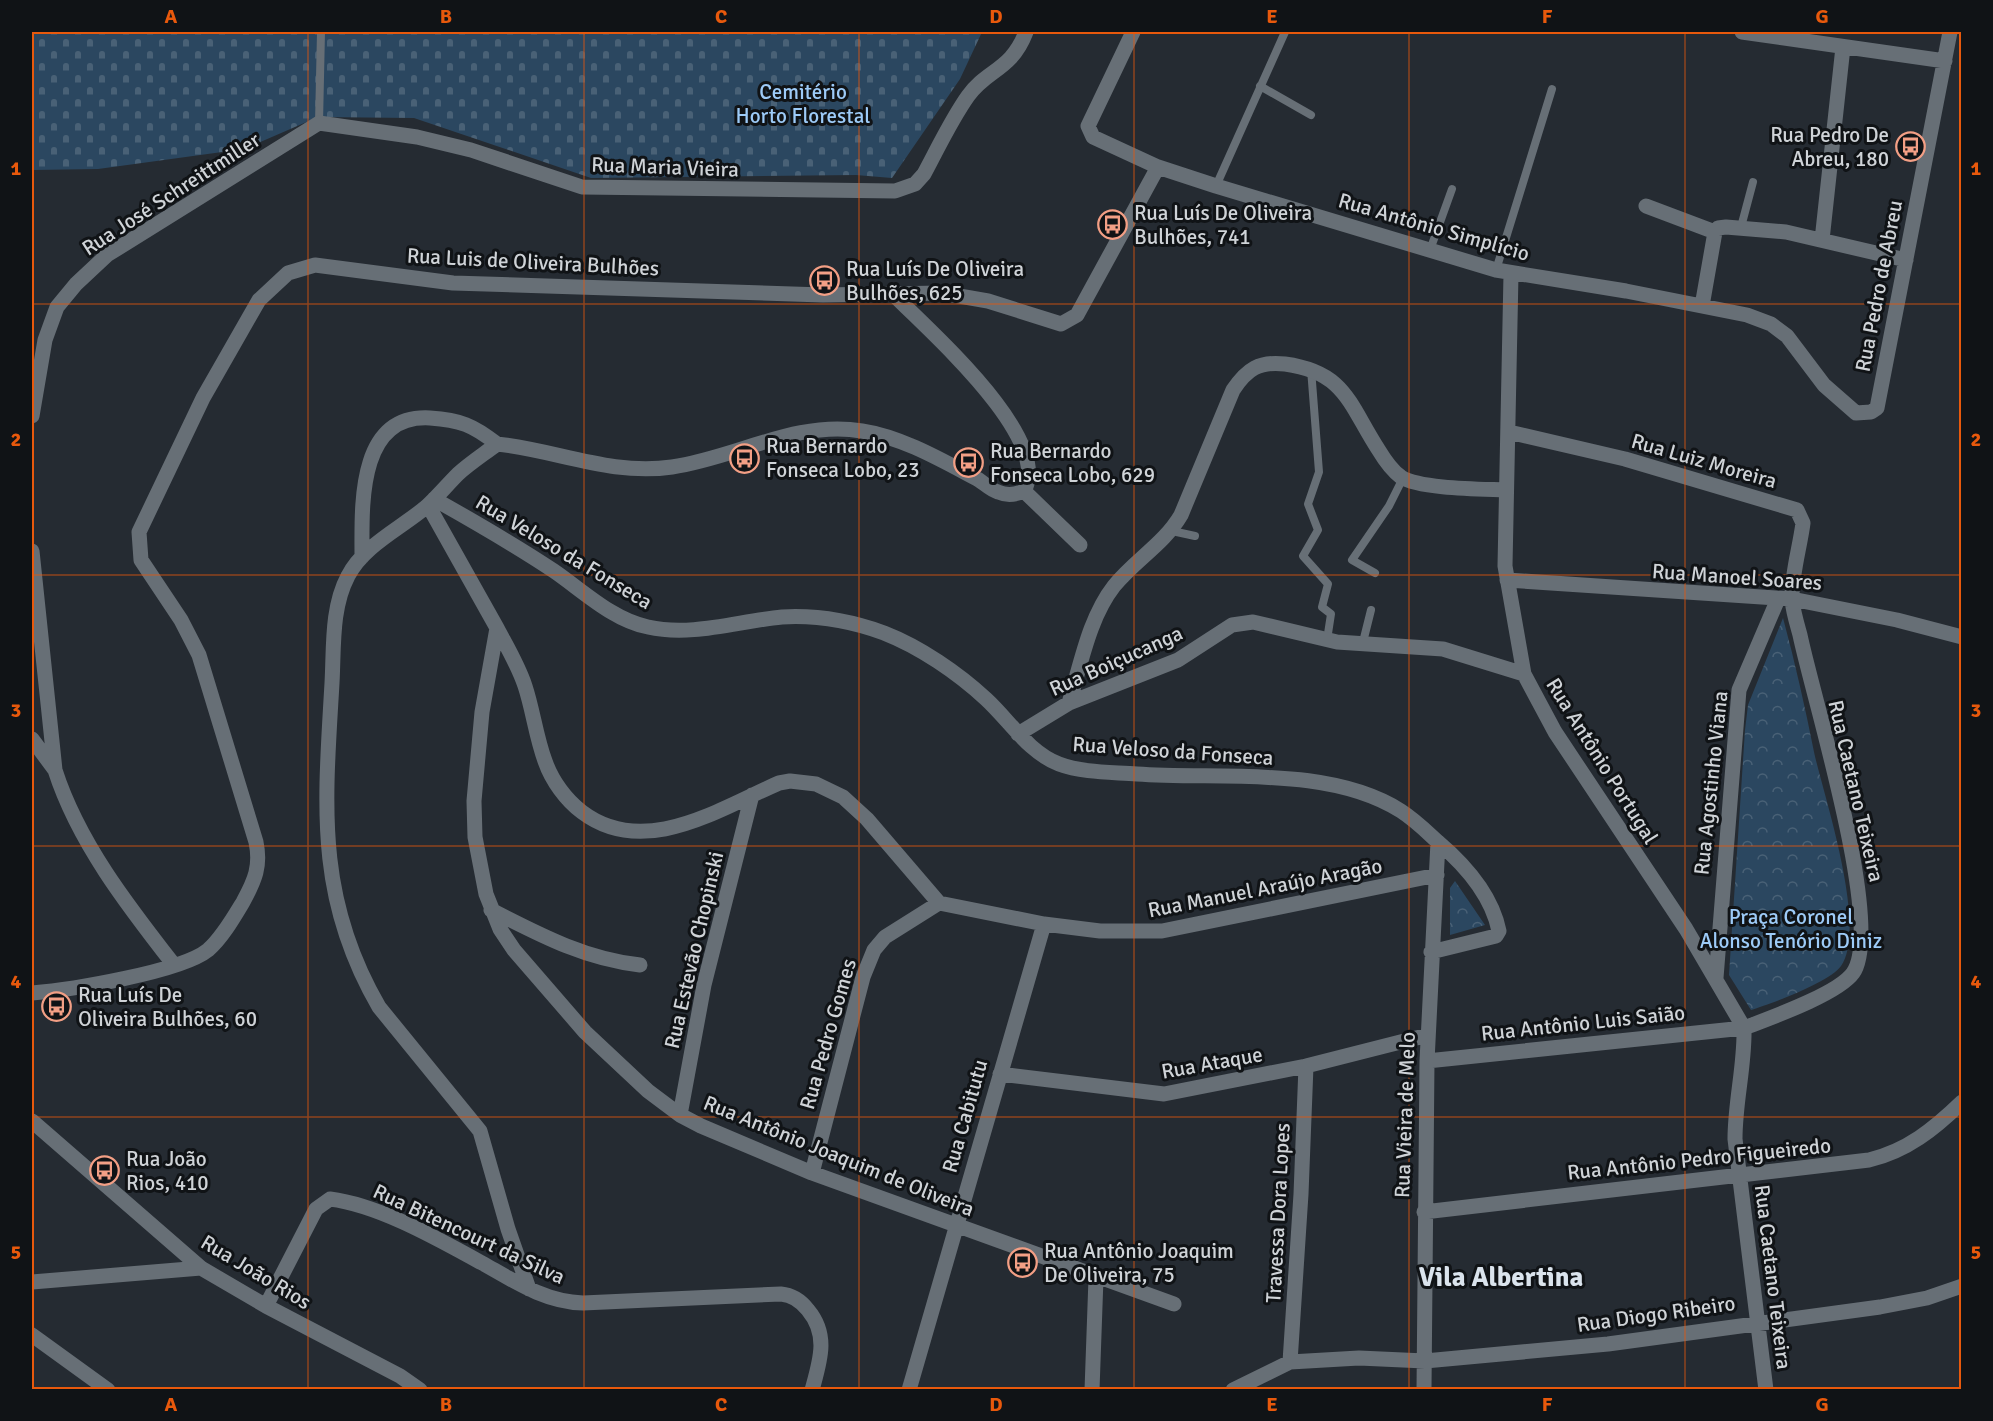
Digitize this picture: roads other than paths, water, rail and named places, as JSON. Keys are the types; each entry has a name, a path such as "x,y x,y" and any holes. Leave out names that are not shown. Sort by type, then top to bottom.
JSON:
{"street":[{"name":"Rua Maria Vieira","path":"320,123 417,137 471,150 582,187 895,191 915,183 924,174 968,95 1010,59 1021,45 1026,32"},
{"name":"Rua Antônio Simplício","path":"1133,32 1088,126 1093,137 1158,167 1504,272 1747,315 1771,324 1787,336 1841,402 1856,413 1871,412 1876,408"},
{"path":"1742,32 1945,61"},
{"name":"Rua Pedro de Abreu","path":"1876,408 1950,32"},
{"path":"1822,240 1843,47"},
{"name":"Rua José Schreittmiller","path":"32,416 45,340 57,307 76,284 107,255 320,123"},
{"name":"Rua Luis de Oliveira Bulhões","path":"32,993 58,991 174,965 201,955 217,941 257,876 259,856 199,655 181,620 141,560 139,532 203,398 259,300 279,280 301,268 315,265 453,283 895,296 962,295 1061,324 1073,320 1094,287 1158,167"},
{"path":"1646,206 1715,232"},
{"path":"1702,306 1715,232 1722,227 1786,232 1906,260"},
{"name":"Rua Antônio Portugal","path":"1504,272 1509,432 1505,490 1507,580 1524,674 1556,732 1716,978 1744,1028"},
{"path":"362,556 362,515 368,471 376,446 384,432 394,425 425,418 453,420 475,426 497,444 525,447 573,461 617,469 648,469 693,463 791,435 833,429 862,431 915,448 997,492 1015,495 1024,491 1029,483 1027,458 1014,431 969,368 895,296"},
{"path":"1069,703 1096,618 1108,594 1126,573 1172,531 1181,515 1233,390 1244,373 1253,366 1264,364 1311,369 1339,387 1385,460 1403,478 1453,487 1505,490"},
{"name":"Rua Luiz Moreira","path":"1509,432 1625,459 1797,510 1803,523 1785,599"},
{"path":"497,444 460,472 431,502 362,556 349,574 336,612 325,794 327,841 335,897 366,985 379,1007 480,1131 529,1289"},
{"path":"1024,491 1080,545"},
{"path":"431,502 522,679 546,763 559,788 576,807 592,820 620,831 667,829 692,822 789,781 816,784 843,797 867,819 939,903"},
{"name":"Rua Veloso da Fonseca","path":"431,502 499,535 604,606 632,622 649,628 701,628 795,617 831,619 885,633 931,658 971,687 1018,734 1051,760 1075,768 1307,782 1352,789 1399,810 1438,842 1471,875 1484,894 1499,932 1496,936 1431,951"},
{"path":"32,551 55,770"},
{"name":"Rua Manoel Soares","path":"1507,580 1785,599 1962,637"},
{"name":"Rua Agostinho Viana","path":"1716,978 1738,690 1785,599"},
{"name":"Rua Caetano Teixeira","path":"1766,1389 1739,1176 1735,1112 1744,1058 1744,1028 1800,1005 1848,980 1860,958 1862,941 1853,856 1809,682 1785,599"},
{"name":"Rua Boiçucanga","path":"1018,734 1069,703 1178,660 1242,616 1253,622 1362,646 1443,649 1524,674"},
{"name":"Rua Antônio Joaquim de Oliveira","path":"497,628 482,712 474,801 479,870 491,910 514,950 585,1032 648,1091 680,1115 723,1136 812,1173 1095,1278 1174,1304"},
{"path":"32,739 55,770 75,819 119,890 174,965"},
{"name":"Rua Estevão Chopinski","path":"680,1115 704,985 752,795"},
{"name":"Rua Vieira de Melo","path":"1424,1389 1427,1060 1438,842"},
{"name":"Rua Manuel Araújo Aragão","path":"939,903 1044,924 1100,931 1162,931 1437,875"},
{"name":"Rua Pedro Gomes","path":"812,1173 863,977 874,950 900,925 939,903"},
{"path":"491,910 545,938 590,957 640,965"},
{"name":"Rua Cabitutu","path":"909,1389 1044,924"},
{"name":"Rua Antônio Luis Saião","path":"1427,1060 1744,1028"},
{"name":"Rua Ataque","path":"1000,1074 1164,1094 1306,1066 1428,1035"},
{"name":"Travessa Dora Lopes","path":"1290,1362 1301,1194 1306,1066"},
{"name":"Rua Antônio Pedro Figueiredo","path":"1424,1212 1739,1176 1884,1156 1918,1140 1962,1102"},
{"name":"Rua João Rios","path":"32,1121 201,1268 266,1306 400,1376 420,1389"},
{"name":"Rua Bitencourt da Silva","path":"266,1306 316,1209 330,1199 379,1213 529,1289 558,1300 583,1303 787,1294 803,1304 819,1329 822,1353 812,1389"},
{"path":"32,1282 201,1268"},
{"path":"1092,1389 1095,1278"},
{"name":"Rua Diogo Ribeiro","path":"1290,1362 1359,1359 1425,1361 1608,1344 1756,1322 1880,1307 1927,1298 1962,1286"},
{"path":"32,1335 108,1389"},
{"path":"1233,1389 1290,1362"}],"lane":[{"path":"320,123 321,32"},
{"path":"1216,186 1285,32"},
{"path":"1260,86 1311,115"},
{"path":"1504,272 1552,88"},
{"path":"1741,227 1753,182"},
{"path":"1430,250 1452,189"},
{"path":"1311,369 1319,472 1308,504 1318,530 1303,556 1328,584 1323,607 1331,614 1327,640"},
{"path":"1375,573 1352,561 1389,506 1403,478"},
{"path":"1172,531 1195,536"},
{"path":"1362,646 1371,610"}],"place":[{"name":"Rua Pedro De Abreu, 180","path":"1910,147"},
{"name":"Rua Luís De Oliveira Bulhões, 741","path":"1113,225"},
{"name":"Rua Luís De Oliveira Bulhões, 625","path":"825,281"},
{"name":"Rua Bernardo Fonseca Lobo, 23","path":"745,458"},
{"name":"Rua Bernardo Fonseca Lobo, 629","path":"969,463"},
{"name":"Rua Luís De Oliveira Bulhões, 60","path":"57,1007"},
{"name":"Rua João Rios, 410","path":"105,1171"},
{"name":"Rua Antônio Joaquim De Oliveira, 75","path":"1023,1263"}],"district":[{"name":"Vila Albertina","path":"1501,1277"}],"park label":[{"name":"Cemitério Horto Florestal","path":"803,104"},
{"name":"Praça Coronel Alonso Tenório Diniz","path":"1791,929"}]}
